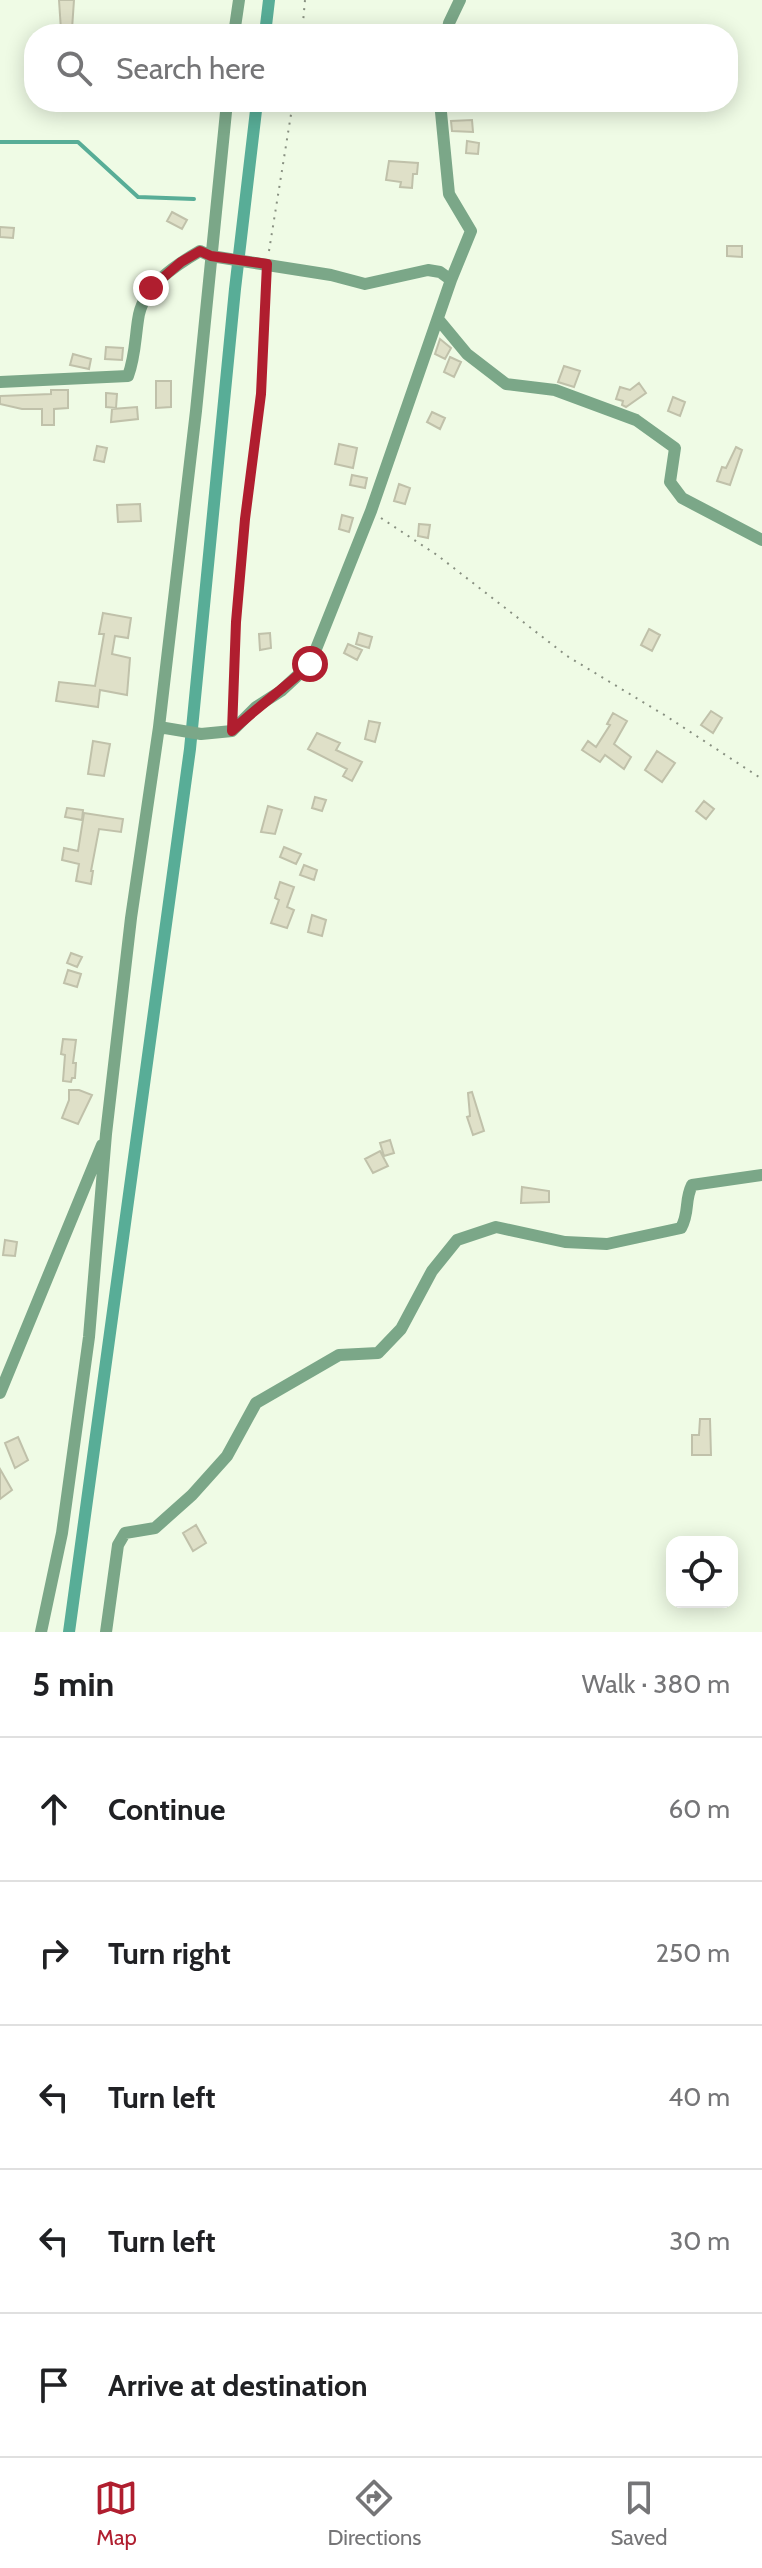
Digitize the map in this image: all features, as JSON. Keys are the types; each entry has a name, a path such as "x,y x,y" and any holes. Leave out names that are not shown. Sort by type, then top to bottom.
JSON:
{"street":[{"path":"235,24 239,0"},
{"path":"449,24 460,0"},
{"path":"41,1632 62,1533 89,1337 106,1134 131,918 165,728 226,112"},
{"path":"165,728 201,734 232,731 256,707 281,691 310,664 371,511 471,231 449,194 441,112"},
{"path":"0,382 128,376 135,359 138,315 151,288 181,262 200,251 211,256 331,275 365,284 428,270 440,272 451,280"},
{"path":"438,319 467,354 506,384 555,390 636,420 675,448 670,482 682,498 762,540"},
{"path":"0,1393 106,1134"},
{"path":"106,1632 118,1545 125,1533 155,1528 192,1495 227,1456 256,1403 339,1355 378,1353 401,1329 432,1271 457,1240 496,1227 565,1242 607,1244 652,1235 681,1228 688,1215 686,1197 692,1185 762,1175"}],"path":[{"path":"303,24 305,0"},
{"path":"232,731 236,622 261,394 267,264 291,112"},
{"path":"371,511 437,555 567,656 762,779"}],"building":[{"path":"59,0 74,0 72,24 61,24"},
{"path":"472,120 473,132 452,131 451,121"},
{"path":"467,141 479,143 478,154 466,153"},
{"path":"389,161 418,163 412,188 400,187 401,182 386,180"},
{"path":"172,212 187,220 182,229 167,221"},
{"path":"0,227 14,228 13,238 0,237"},
{"path":"727,246 742,246 742,257 727,256"},
{"path":"440,339 451,348 445,359 435,354"},
{"path":"106,347 123,348 122,360 105,359"},
{"path":"73,354 91,359 89,369 70,365"},
{"path":"450,357 461,362 454,377 444,372"},
{"path":"564,366 580,371 574,387 558,382"},
{"path":"156,381 171,381 171,407 156,408"},
{"path":"639,383 646,393 626,407 622,405 623,401 616,399 620,387 630,390"},
{"path":"51,390 68,390 68,408 54,409 54,425 42,425 42,409 0,404 0,396 51,394"},
{"path":"106,393 117,394 116,408 106,407"},
{"path":"673,397 685,402 680,416 668,411"},
{"path":"137,407 138,419 111,422 112,409"},
{"path":"432,412 445,418 440,429 427,422"},
{"path":"339,444 357,448 353,468 335,464"},
{"path":"97,446 107,448 104,462 94,460"},
{"path":"736,447 742,450 730,485 717,481 722,467 726,468"},
{"path":"352,475 367,478 365,488 350,485"},
{"path":"399,484 410,488 405,504 394,501"},
{"path":"140,504 141,521 118,522 117,505"},
{"path":"342,515 353,518 349,532 339,529"},
{"path":"419,524 430,525 428,538 418,536"},
{"path":"103,613 131,618 128,638 115,636 112,654 130,658 127,695 100,690 98,707 56,701 59,682 95,686 104,634 99,634"},
{"path":"649,629 660,635 652,651 641,645"},
{"path":"270,633 271,648 260,650 259,634"},
{"path":"359,633 372,637 369,648 356,644"},
{"path":"348,644 362,650 357,660 344,653"},
{"path":"711,711 722,718 713,733 701,725"},
{"path":"613,713 627,721 614,744 631,757 624,769 605,755 600,762 582,750 588,741 596,747 610,725 607,724"},
{"path":"369,721 380,723 375,742 365,739"},
{"path":"317,733 340,743 336,750 362,762 352,781 343,776 347,769 308,749"},
{"path":"93,741 110,744 104,776 88,774"},
{"path":"657,751 675,763 662,782 645,770"},
{"path":"315,797 326,800 322,811 312,808"},
{"path":"704,801 714,809 706,819 696,811"},
{"path":"268,806 282,810 275,834 261,832"},
{"path":"67,808 83,810 82,820 65,817"},
{"path":"84,813 123,819 121,832 99,829 91,884 76,881 79,864 62,860 64,848 78,851"},
{"path":"284,847 301,854 296,864 280,857"},
{"path":"304,865 317,870 314,880 300,875"},
{"path":"280,882 294,887 287,907 294,910 287,928 271,923 279,900 275,898"},
{"path":"312,915 326,920 322,936 308,932"},
{"path":"71,953 82,957 77,967 67,963"},
{"path":"68,970 81,974 77,987 64,983"},
{"path":"63,1039 76,1040 75,1078 71,1082 63,1081"},
{"path":"69,1090 92,1095 78,1124 62,1118 69,1100"},
{"path":"472,1092 484,1131 473,1135 467,1117 470,1116 468,1093"},
{"path":"390,1140 394,1153 384,1156 380,1143"},
{"path":"380,1151 388,1166 373,1173 365,1159"},
{"path":"522,1187 549,1191 549,1202 521,1203"},
{"path":"5,1240 17,1242 15,1256 3,1255"},
{"path":"700,1419 710,1419 711,1455 692,1455 692,1435 699,1435"},
{"path":"18,1437 28,1460 15,1468 5,1443"},
{"path":"0,1469 12,1490 0,1499"},
{"path":"196,1525 206,1543 193,1551 183,1533"}],"waterway":[{"path":"266,24 269,0"},
{"path":"69,1632 190,749 235,289 256,112"},
{"path":"0,142 78,142 138,197 194,199"}],"route":[{"path":"151,288 181,262 200,251 211,256 267,264 261,394 236,622 232,731 256,707 281,691 310,664"}]}
